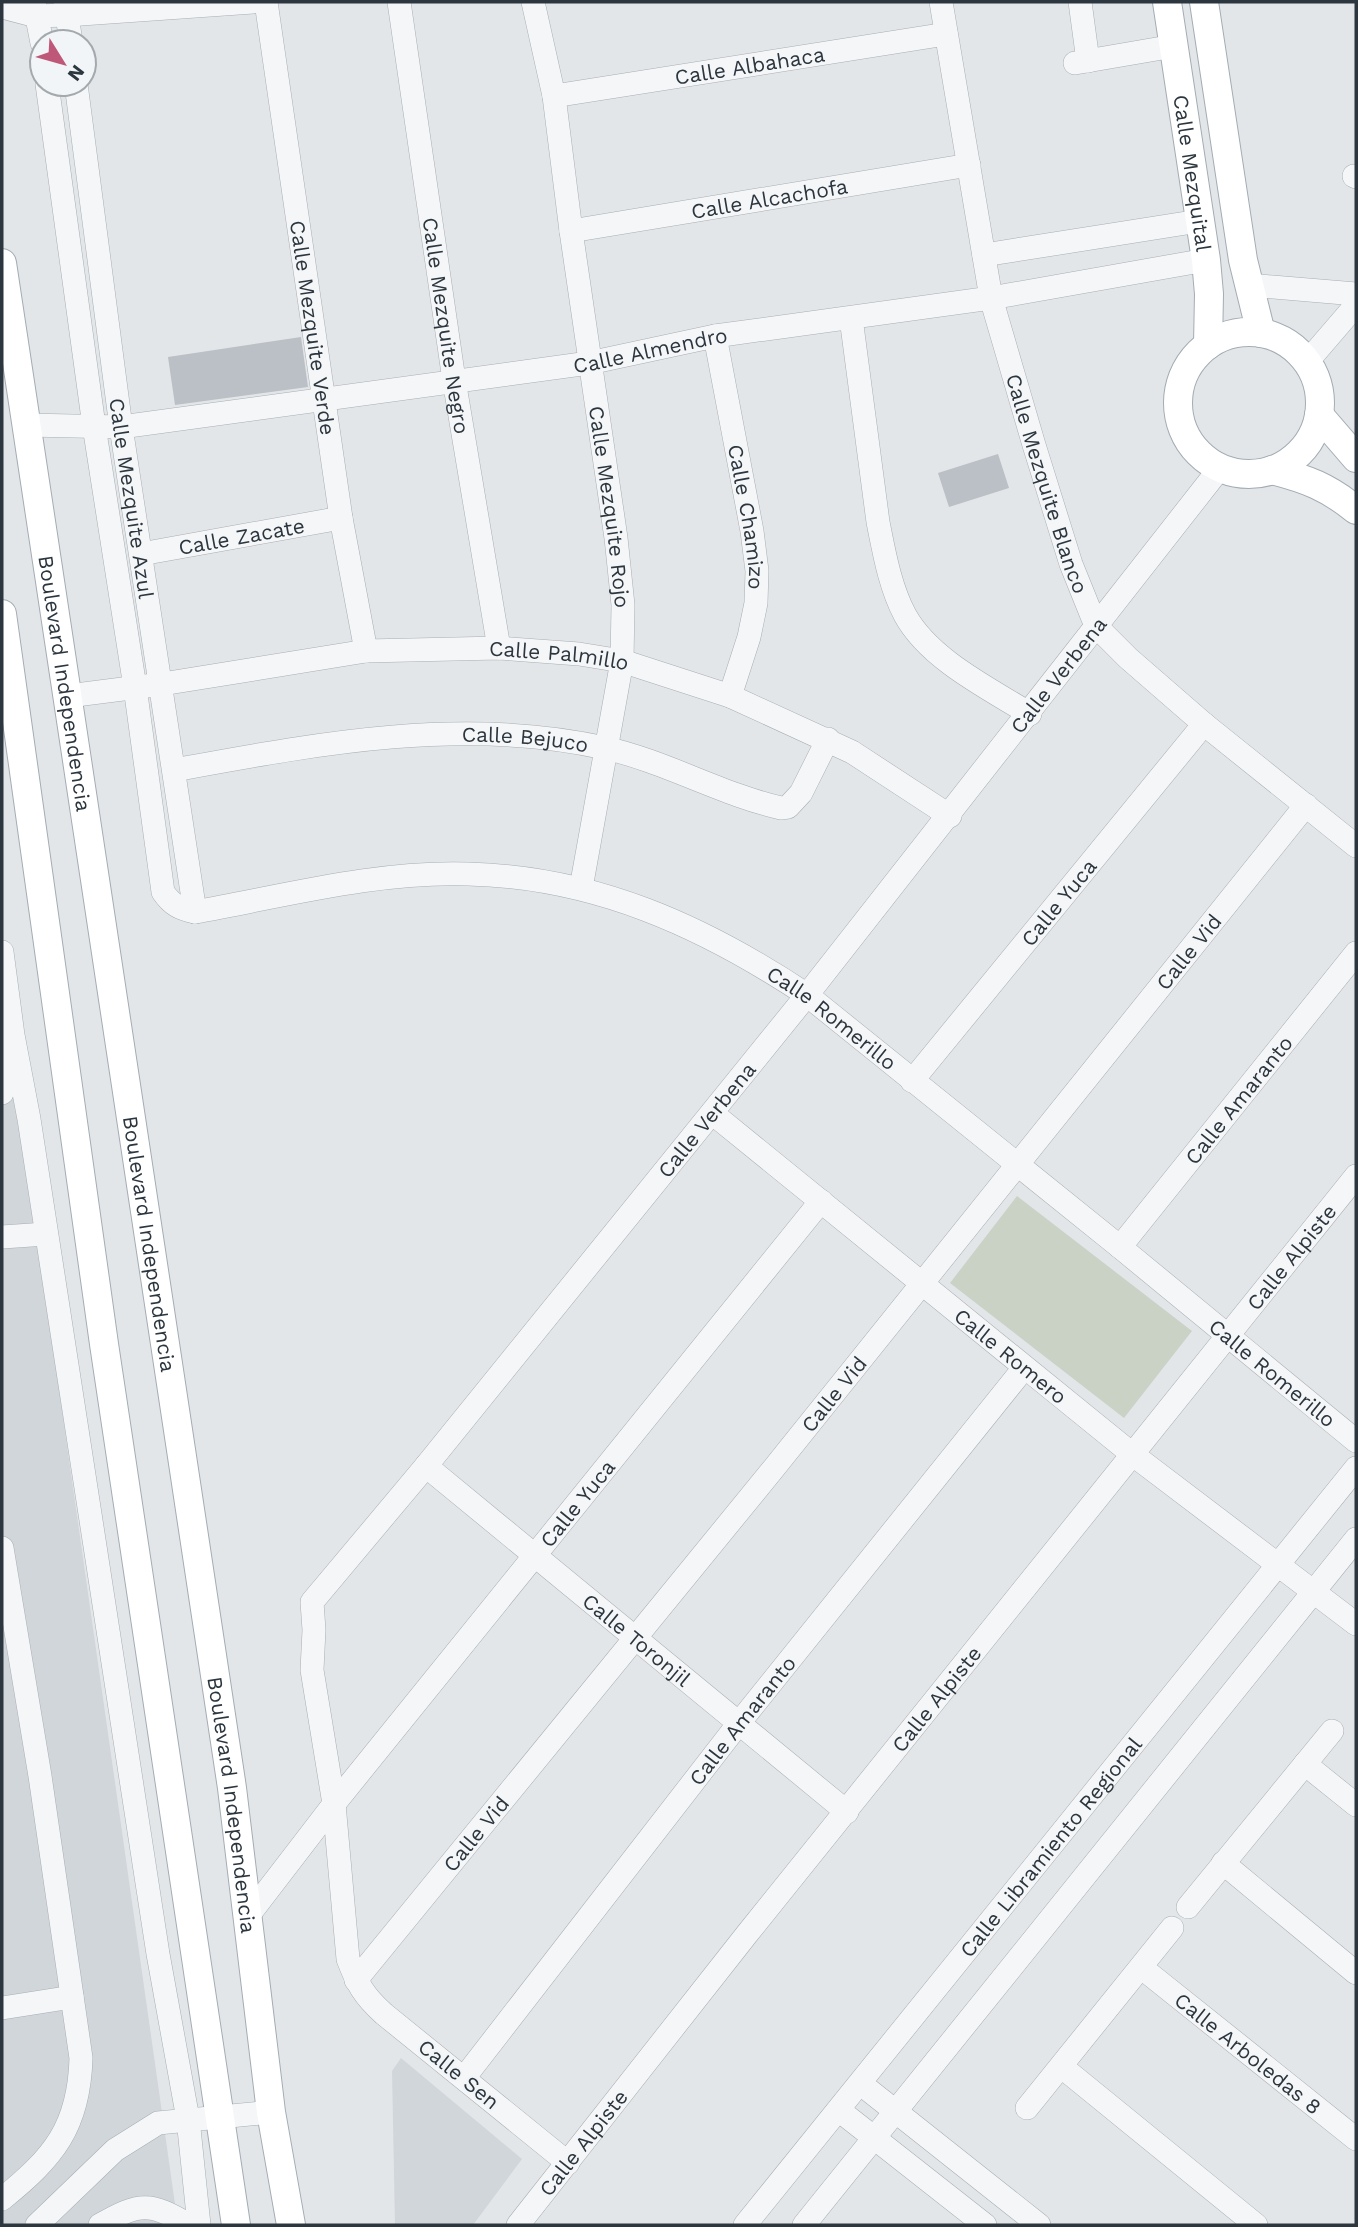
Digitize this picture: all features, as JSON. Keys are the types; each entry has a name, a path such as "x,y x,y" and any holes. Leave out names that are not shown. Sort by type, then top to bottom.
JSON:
{"main road":[{"name":"Calle Mezquital","path":"1167,2 1206,260 1209,294 1208,345"},
{"name":"Calle Mezquital","path":"1204,2 1248,285 1261,333"},
{"name":"Boulevard Independencia","path":"2,264 230,1774 271,2112 291,2225"},
{"path":"1243,332 1261,333 1287,343 1307,362 1316,378 1320,397 1319,415 1310,438 1294,458 1272,470 1246,474 1220,468 1199,454 1185,434 1178,410 1180,385 1190,363 1208,345 1224,336 1243,332"},
{"path":"1319,415 1356,458"},
{"path":"1272,470 1317,483 1356,510"},
{"path":"2,614 104,1344 236,2225"}],"street":[{"path":"2,7 35,9 253,2"},
{"name":"Calle Mezquite Verde","path":"266,2 341,518 366,651"},
{"name":"Calle Mezquite Negro","path":"399,2 454,380 499,648"},
{"name":"Calle Mezquite Rojo","path":"533,2 554,96 589,363 616,538 623,606 622,661 581,888"},
{"name":"Calle Mezquite Blanco","path":"941,2 992,298 1071,564 1096,626 1128,658 1205,724 1356,846"},
{"path":"1080,2 1081,62 1174,46"},
{"path":"66,8 69,28"},
{"path":"35,9 39,28"},
{"name":"Calle Albahaca","path":"554,96 946,34"},
{"path":"49,98 163,891 176,906 195,912"},
{"name":"Calle Mezquite Azul","path":"78,98 121,427 195,912"},
{"name":"Calle Alcachofa","path":"571,231 969,165"},
{"path":"984,255 1199,221"},
{"name":"Calle Almendro","path":"26,425 121,427 589,363 715,336 992,298 1206,260"},
{"path":"1248,285 1356,295"},
{"path":"1307,362 1356,305"},
{"path":"851,318 878,522 884,554 905,615 928,643 959,670 1030,714"},
{"name":"Calle Chamizo","path":"715,336 757,570 754,615 730,696"},
{"name":"Calle Verbena","path":"334,1804 312,1670 312,1602 426,1466 807,995 1030,714 1220,468"},
{"name":"Calle Zacate","path":"141,554 341,518"},
{"name":"Calle Palmillo","path":"68,696 162,684 366,651 499,648 545,650 622,661 730,696 828,739 878,767 950,816"},
{"name":"Calle Yuca","path":"912,1082 1205,724"},
{"name":"Calle Bejuco","path":"174,770 268,753 405,735 514,734 607,748 781,808 788,807 801,793 828,739"},
{"name":"Calle Vid","path":"356,1980 636,1638 1306,805"},
{"name":"Calle Romerillo","path":"195,912 400,877 466,874 518,877 581,888 659,913 760,964 807,995 1356,1441"},
{"path":"2,952 158,1954 188,2119 199,2225"},
{"name":"Calle Amaranto","path":"1120,1247 1356,953"},
{"path":"2,1093 13,1035"},
{"name":"Calle Romero","path":"712,1113 1132,1454 1356,1625"},
{"name":"Calle Alpiste","path":"518,2225 747,1934 1356,1176"},
{"name":"Calle Yuca","path":"248,1916 334,1804 821,1201"},
{"path":"2,1237 46,1234"},
{"name":"Calle Amaranto","path":"464,2078 739,1723 1024,1368"},
{"name":"Calle Toronjil","path":"426,1466 847,1812"},
{"name":"Calle Libramiento Regional","path":"745,2225 1356,1468"},
{"name":"Calle Libramiento Regional","path":"804,2225 1356,1539"},
{"path":"2,1548 11,1664 40,1776 81,2058 77,2103 68,2127 52,2152 29,2177 2,2199"},
{"path":"1188,1907 1332,1731"},
{"path":"1305,1764 1356,1805"},
{"path":"334,1804 343,1927 348,1959 356,1980"},
{"path":"1223,1863 1356,1973"},
{"path":"1027,2108 1172,1928"},
{"name":"Calle Arboledas 8","path":"1142,1968 1356,2138"},
{"name":"Calle Sen","path":"356,1980 366,1998 384,2014 568,2163"},
{"path":"2,2008 72,1997"},
{"path":"1062,2067 1256,2225"},
{"path":"861,2084 1039,2225"},
{"path":"840,2110 985,2225"},
{"path":"37,2225 115,2150 141,2131 158,2123 271,2112"},
{"path":"100,2225 118,2215 145,2207 163,2210 189,2225"}],"shaded area":[{"path":"2,989 178,2225 2,2225"},
{"path":"1017,1196 1192,1331 1124,1418 950,1283"},
{"path":"401,2058 522,2159 473,2225 395,2225 392,2071"}],"building":[{"path":"301,337 308,387 175,405 168,357"},
{"path":"998,454 1009,488 949,507 938,473"}]}
